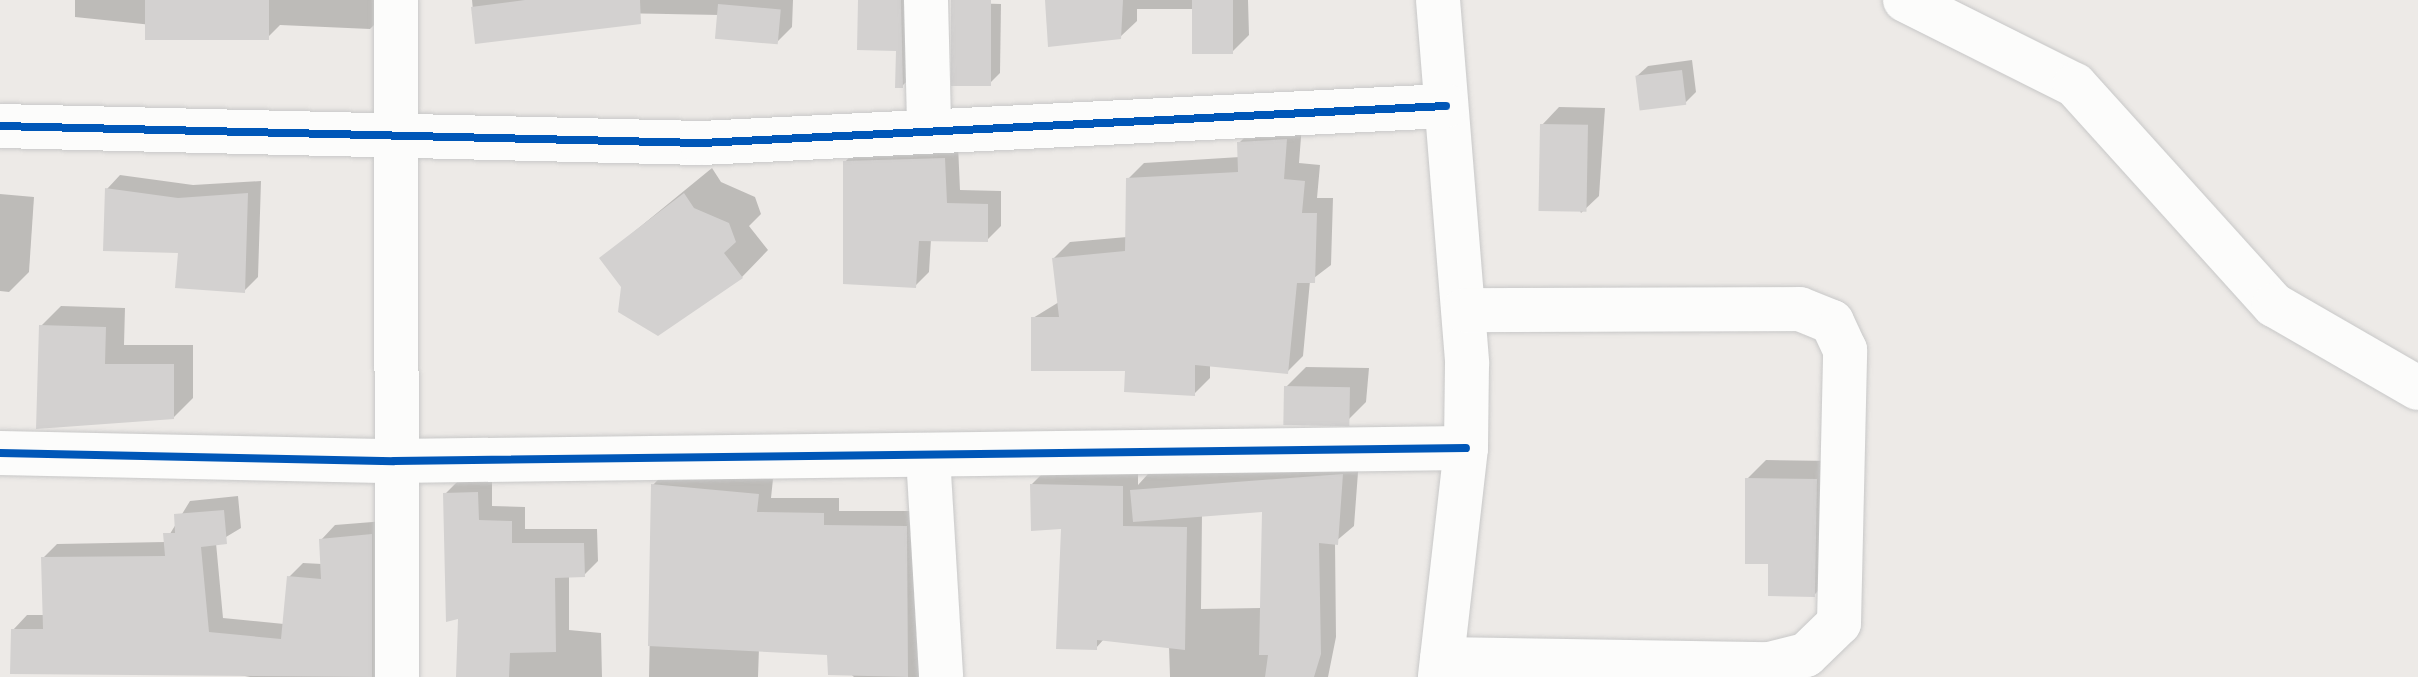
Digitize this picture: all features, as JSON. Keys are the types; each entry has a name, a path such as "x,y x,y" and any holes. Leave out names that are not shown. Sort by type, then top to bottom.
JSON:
{"street":[{"path":"396,0 394,461 397,677"},
{"path":"926,0 929,127"},
{"path":"1438,0 1464,310 1466,448 1441,668 1768,671 1806,655 1839,623 1845,350 1832,322 1800,309 1464,310"},
{"path":"1905,0 2075,85 2274,305 2418,388"},
{"path":"0,126 396,132 702,143 929,127 1446,106"},
{"path":"0,453 394,461 1466,448"},
{"path":"928,456 941,677"}],"building":[{"path":"145,0 269,0 269,40 145,40"},
{"path":"525,0 640,0 641,24 475,44 471,7"},
{"path":"858,0 901,0 903,88 895,88 896,51 857,50"},
{"path":"951,0 991,0 991,86 951,86"},
{"path":"1045,0 1123,0 1121,39 1048,47"},
{"path":"1192,0 1233,0 1233,54 1192,54"},
{"path":"718,4 781,9 778,44 715,39"},
{"path":"1682,70 1686,105 1640,110 1635,76"},
{"path":"1540,124 1588,125 1586,212 1538,211"},
{"path":"1287,139 1284,179 1305,181 1302,213 1317,213 1315,283 1297,283 1288,374 1195,365 1195,396 1124,392 1125,371 1031,371 1031,317 1059,317 1052,258 1125,251 1126,178 1238,172 1237,142"},
{"path":"945,158 947,203 988,204 988,242 919,241 916,288 843,284 843,161"},
{"path":"105,188 178,198 248,193 245,293 175,288 178,253 103,251"},
{"path":"684,193 694,208 729,223 736,242 724,253 743,278 658,336 618,312 621,287 599,258"},
{"path":"39,325 106,327 105,364 174,364 174,419 36,429"},
{"path":"1284,386 1350,387 1349,426 1283,425"},
{"path":"1343,474 1338,545 1319,543 1321,654 1314,677 1265,677 1268,655 1259,655 1262,512 1133,522 1130,490"},
{"path":"1745,478 1817,479 1815,597 1768,596 1768,564 1745,564"},
{"path":"651,484 759,494 757,512 824,513 824,525 907,526 908,677 828,675 827,655 648,646"},
{"path":"1030,484 1123,486 1123,526 1187,527 1185,650 1097,640 1097,650 1056,649 1061,529 1031,531"},
{"path":"478,492 479,520 512,521 512,543 584,543 585,577 555,578 556,652 510,653 509,677 456,677 458,619 446,622 443,493"},
{"path":"224,510 227,544 201,547 209,632 281,639 287,576 321,579 319,539 372,534 372,677 10,674 11,629 43,629 41,557 165,556 163,533 175,533 174,514"}],"cycle path":[{"path":"0,126 702,143 1446,106"},
{"path":"0,453 394,461 1466,448"}]}
